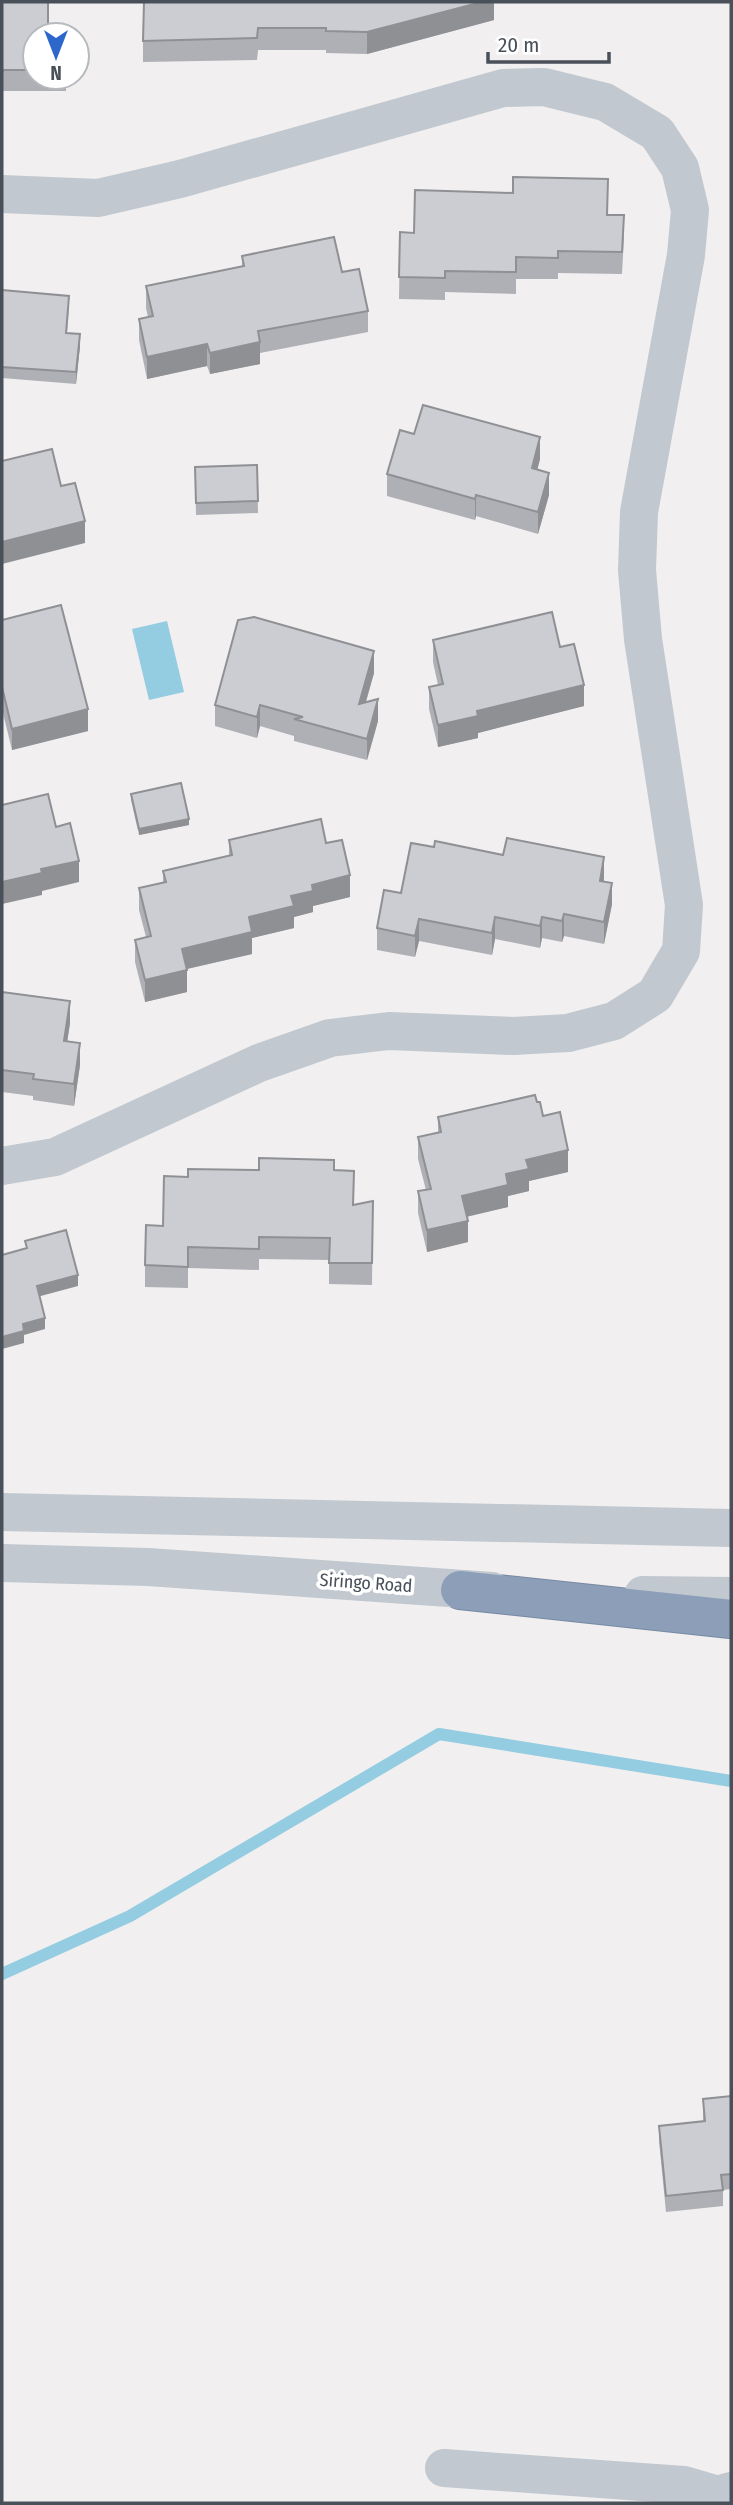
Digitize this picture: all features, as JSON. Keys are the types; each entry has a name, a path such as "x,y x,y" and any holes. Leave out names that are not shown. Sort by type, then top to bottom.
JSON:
{"highway":[{"path":"460,1590 731,1619"}],"street":[{"path":"2,194 98,198 192,175 503,88 544,87 605,102 657,133 680,167 690,210 686,255 639,512 637,570 643,639 684,905 681,951 655,995 614,1021 568,1033 513,1035 389,1031 330,1038 259,1063 55,1157 2,1166"},
{"path":"2,1512 731,1528"},
{"name":"Siringo Road","path":"2,1563 148,1567 460,1590 731,1596"},
{"path":"444,2468 684,2485 718,2495 731,2491"}],"water":[{"path":"167,621 184,692 149,700 132,629"}],"building":[{"path":"2,2 48,2 48,21 21,21 21,70 3,70 2,73"},
{"path":"144,2 482,2 367,32 326,31 326,28 258,28 257,38 143,41"},
{"path":"513,177 608,179 607,215 624,215 622,252 558,251 558,258 516,257 516,272 445,271 445,278 399,277 400,232 414,233 415,190 513,193"},
{"path":"334,237 342,272 359,269 368,311 258,331 260,342 210,353 207,344 147,357 139,319 153,316 146,286 244,266 242,256"},
{"path":"2,290 69,296 66,333 80,334 76,372 2,367"},
{"path":"423,405 540,437 532,468 549,473 538,512 476,495 475,499 387,474 400,430 414,434"},
{"path":"52,449 61,486 75,483 85,521 2,542 2,461"},
{"path":"257,465 258,501 196,503 195,467"},
{"path":"61,605 88,709 12,729 2,687 2,620"},
{"path":"552,612 560,647 574,644 584,685 477,711 478,716 438,725 429,687 443,684 433,640"},
{"path":"254,617 374,651 359,704 378,699 367,739 294,719 303,717 260,705 257,717 215,705 238,620"},
{"path":"181,783 189,819 139,829 131,794"},
{"path":"48,794 56,827 70,823 79,861 41,869 42,873 2,882 2,805"},
{"path":"321,819 326,843 342,840 350,875 312,885 313,891 291,896 294,906 249,917 252,932 182,949 187,970 145,980 135,940 151,936 139,888 166,882 163,871 232,855 229,840"},
{"path":"507,838 604,857 600,881 612,883 604,922 564,914 562,921 542,917 540,926 495,917 492,933 419,919 415,936 377,928 384,890 401,893 411,843 434,847 435,841 503,855"},
{"path":"2,992 70,1001 64,1041 80,1043 74,1084 33,1079 34,1074 2,1070"},
{"path":"535,1095 537,1102 540,1102 543,1116 560,1112 568,1150 526,1160 529,1169 506,1174 508,1185 462,1196 468,1221 427,1230 418,1191 431,1189 418,1137 441,1132 438,1117"},
{"path":"259,1158 334,1160 334,1170 354,1171 353,1205 373,1201 372,1263 329,1263 330,1238 259,1237 259,1249 188,1247 188,1267 145,1265 146,1225 163,1226 164,1176 188,1177 188,1169 259,1170"},
{"path":"66,1230 78,1275 37,1286 45,1318 23,1324 24,1331 2,1337 2,1255 27,1248 25,1241"},
{"path":"731,2096 731,2174 721,2175 723,2190 666,2196 659,2126 705,2121 703,2099"}],"waterway":[{"path":"2,1974 130,1916 439,1734 731,1781"}]}
